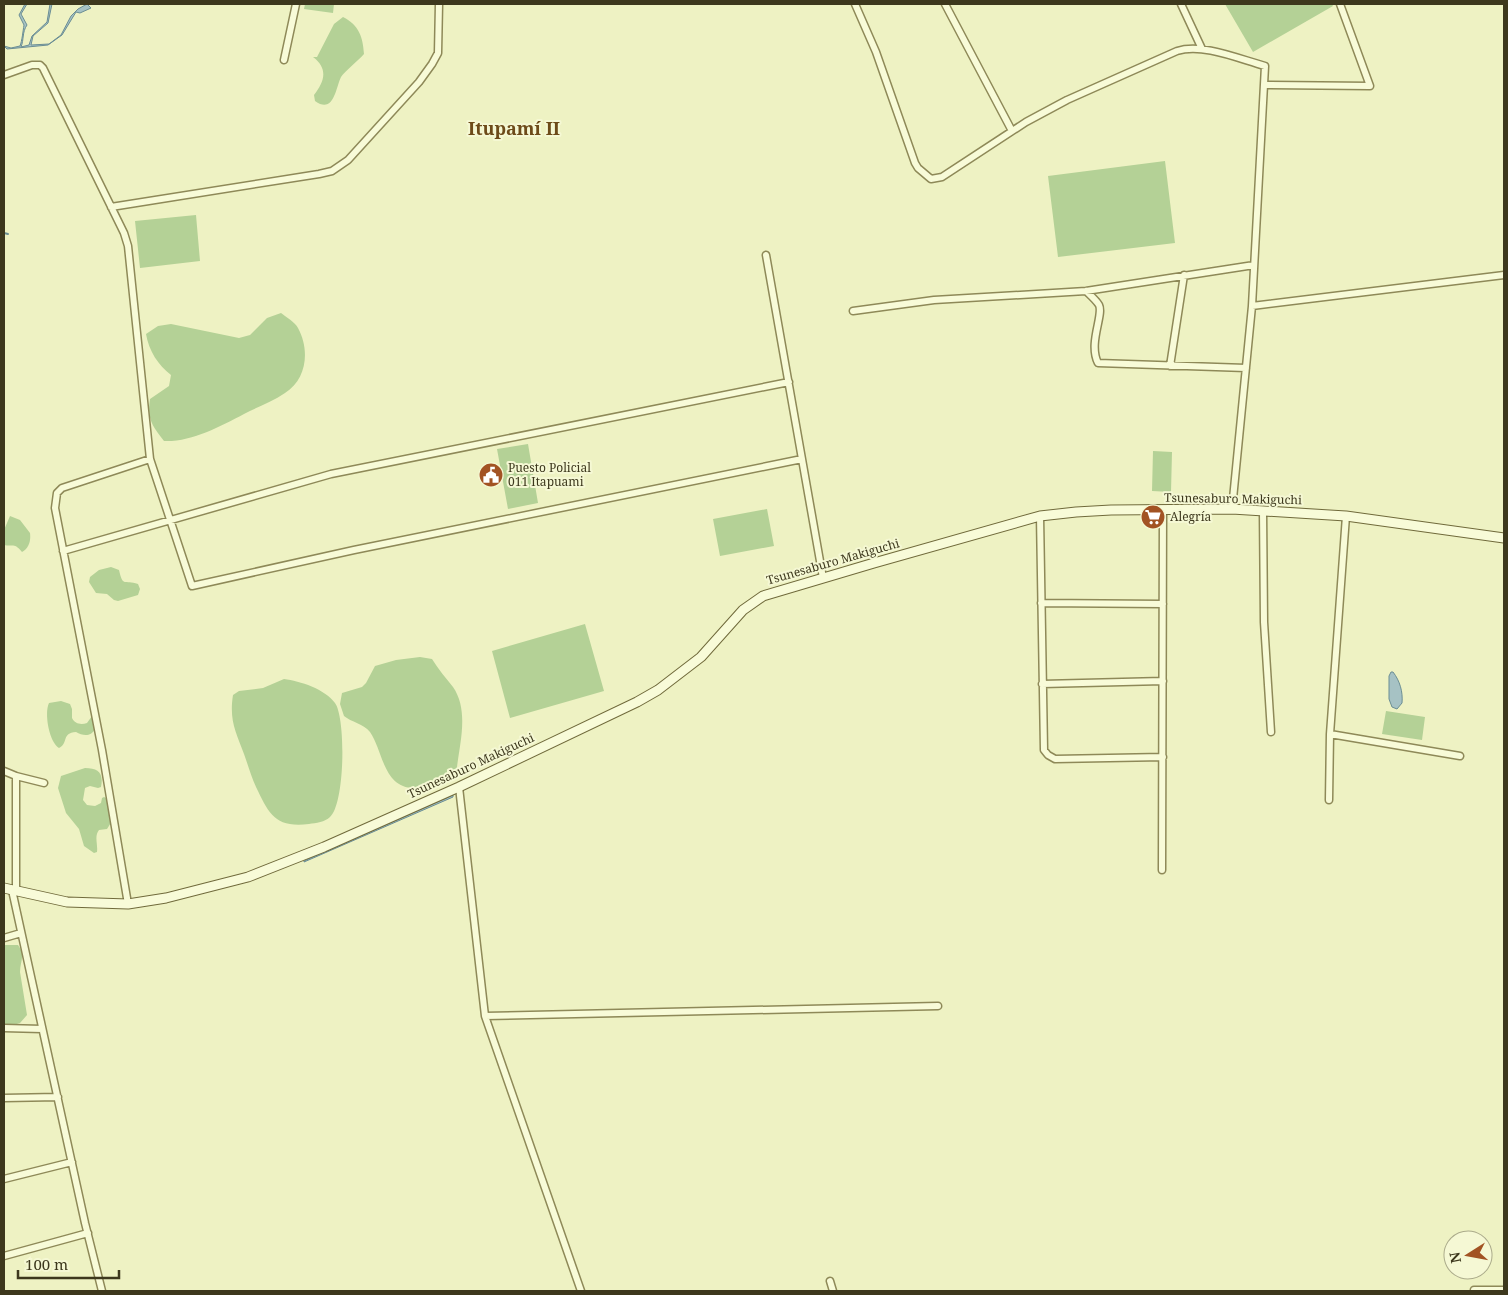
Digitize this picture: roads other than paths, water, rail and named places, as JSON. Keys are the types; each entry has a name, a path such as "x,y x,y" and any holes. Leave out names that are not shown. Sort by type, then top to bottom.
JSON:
{"street":[{"path":"284,60 296,4"},
{"path":"111,207 319,174 341,166 413,89 432,64 438,53 439,4"},
{"path":"856,4 876,52 915,163 925,175 931,178 942,177 1012,130 1067,100 1184,49 1202,49 1265,66 1252,306 1232,510"},
{"path":"946,4 1012,130"},
{"path":"1181,4 1202,49"},
{"path":"1264,85 1370,86 1340,4"},
{"path":"4,75 32,65 40,65 43,68 124,233 128,246 150,459 192,586 336,554 802,459"},
{"path":"766,255 824,578"},
{"path":"853,311 934,300 1086,291 1254,265"},
{"path":"1170,366 1184,275"},
{"path":"1252,306 1504,276"},
{"path":"1086,291 1101,311 1094,339 1095,357 1098,363 1246,368"},
{"path":"63,551 331,474 789,382"},
{"path":"128,904 102,750 54,508 57,493 62,488 150,459"},
{"path":"1162,870 1163,510"},
{"name":"Tsunesaburo Makiguchi","path":"10,889 67,902 128,904 174,896 262,872 324,847 459,787 638,702 658,690 701,657 733,620 755,600 770,593 1040,516 1076,512 1163,510 1263,511 1346,516 1504,538"},
{"path":"1263,511 1264,622 1271,732"},
{"path":"1040,516 1043,745 1048,755 1055,759 1162,757"},
{"path":"1330,800 1330,734 1346,516"},
{"path":"1041,603 1163,604"},
{"path":"1042,684 1162,681"},
{"path":"1330,734 1460,756"},
{"path":"4,771 44,783"},
{"path":"16,776 10,889 102,1291"},
{"path":"459,787 485,1016 581,1291"},
{"path":"4,938 21,933"},
{"path":"485,1016 938,1006"},
{"path":"4,1028 42,1029"},
{"path":"4,1098 58,1097"},
{"path":"4,1179 72,1162"},
{"path":"4,1256 88,1233"},
{"path":"830,1281 832,1291"},
{"path":"1474,1290 1504,1290"}],"water":[{"path":"25,4 27,4 21,14 27,25 24,30 21,47 29,45 32,36 47,22 50,4 52,4 48,23 33,36 31,45 49,44 61,35 71,16 78,9 87,4 91,8 80,13 76,12 62,35 48,45 7,49 4,46 11,48 20,46 24,25 19,15"},
{"path":"1391,672 1398,679 1402,695 1402,703 1397,709 1392,707 1389,699 1389,676"},
{"path":"453,795 453,797 304,862 304,861"}],"waterway":[{"path":"4,233 8,234"}],"place":[{"name":"Puesto Policial 011 Itapuami","path":"491,475"},
{"name":"Alegría","path":"1153,517"}],"district":[{"name":"Itupamí II","path":"514,129"}]}
